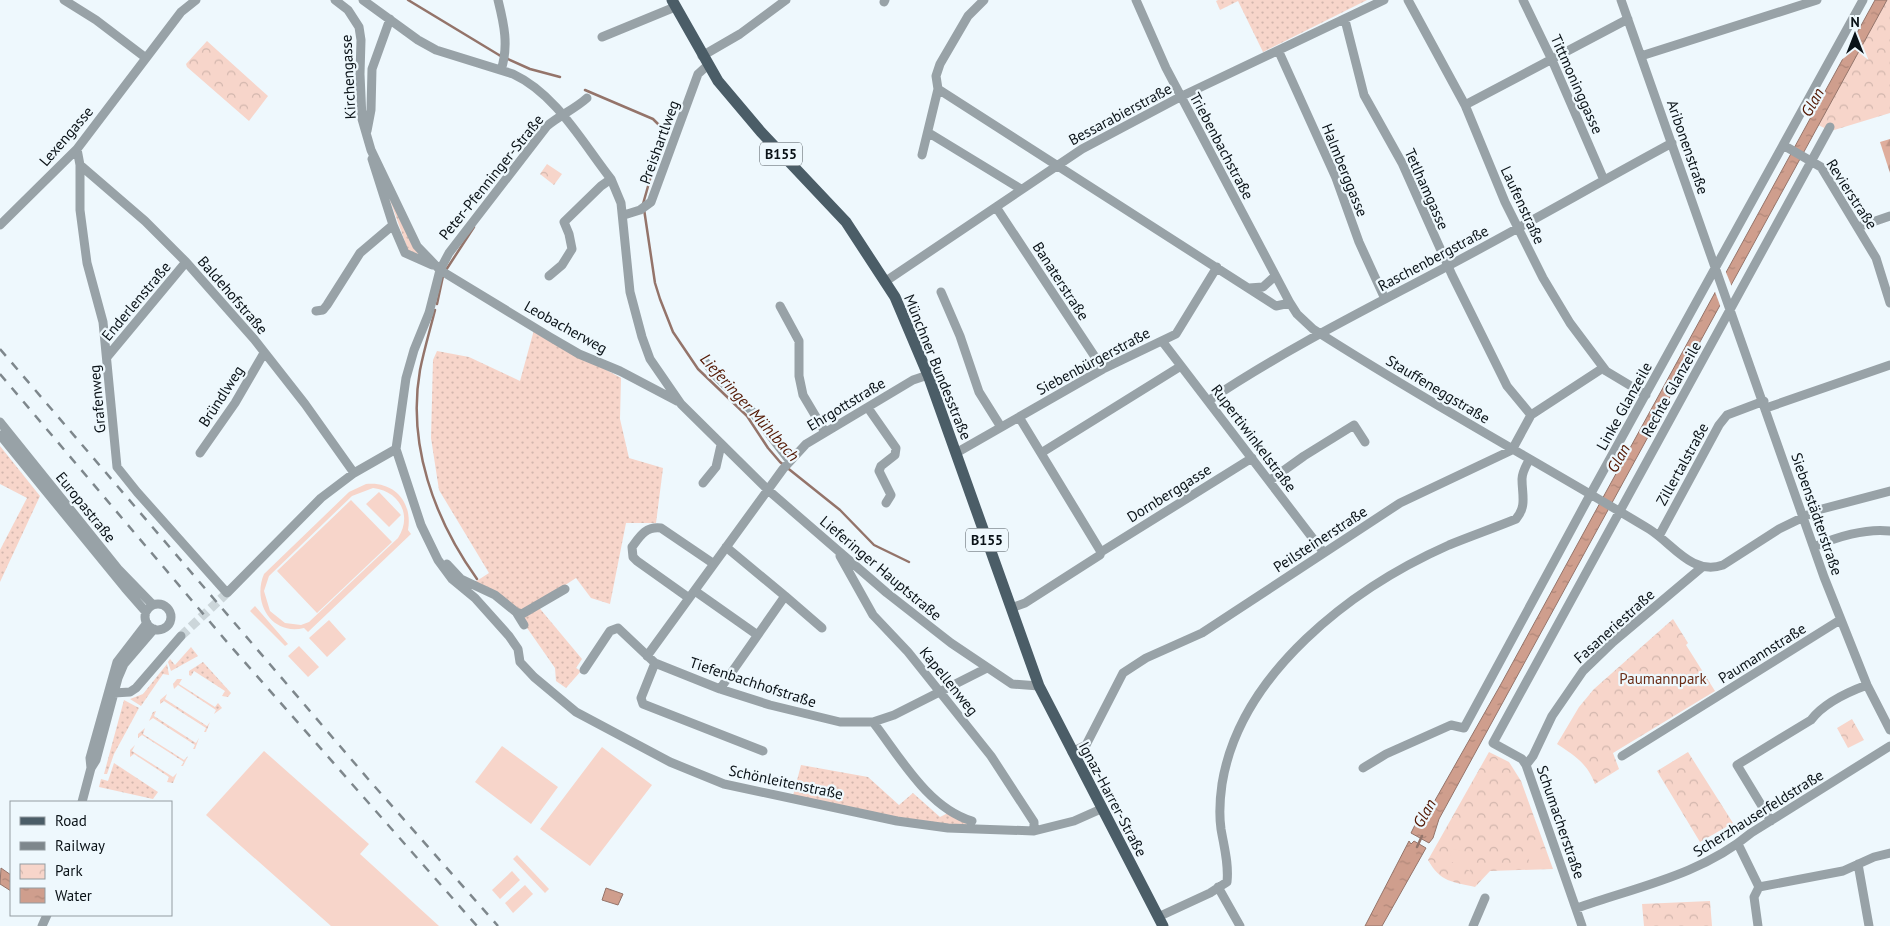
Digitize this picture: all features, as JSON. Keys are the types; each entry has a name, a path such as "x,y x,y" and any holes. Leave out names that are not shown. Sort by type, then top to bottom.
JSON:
{"main road":[{"name":"Münchner Bundesstraße","path":"674,4 705,61 734,102 832,207 874,263 898,304 928,375 1039,686"},
{"name":"Ignaz-Harrer-Straße","path":"1039,686 1160,921"}],"street":[{"path":"64,0 96,20 146,58"},
{"name":"Lexengasse","path":"0,225 77,149 181,12 196,0"},
{"name":"Kirchengasse","path":"335,0 348,10 359,27 362,40 360,110 367,132 374,170 393,226 405,253 438,267"},
{"name":"Lieferinger Hauptstraße","path":"363,0 418,40 436,50 503,62 538,89 561,114 611,179 617,191 624,215 630,292 642,337 650,359 682,404 768,490 928,625 1012,684 1039,686"},
{"path":"498,0 505,30 503,62"},
{"path":"922,155 929,133 938,88 936,76 940,64 968,16 984,0"},
{"name":"Triebenbachstraße","path":"1136,0 1180,97 1290,303"},
{"name":"Bessarabierstraße","path":"886,282 1082,149 1180,97 1279,52 1384,0"},
{"name":"Laufenstraße","path":"1408,0 1465,105 1518,228 1543,278 1570,323 1603,368 1646,395"},
{"name":"Tittmoninggasse","path":"1523,0 1552,60 1604,180"},
{"name":"Aribonenstraße","path":"1621,0 1730,305"},
{"path":"1642,56 1817,0"},
{"name":"Linke Glanzeile","path":"1363,768 1386,754 1451,725 1464,728 1592,497 1646,395 1786,147 1863,0"},
{"path":"705,61 783,1"},
{"path":"602,38 674,4"},
{"name":"Kirchengasse","path":"367,132 371,110 372,69 390,18"},
{"path":"1465,105 1628,19"},
{"name":"Tetlhamgasse","path":"1345,20 1364,95 1402,163 1448,266 1508,386 1531,415"},
{"name":"Halmberggasse","path":"1279,52 1336,178 1359,242 1385,299"},
{"name":"Preishartlweg","path":"624,215 644,208 652,202 698,74 705,61"},
{"path":"938,88 1276,306 1290,303"},
{"name":"Peter-Pfenninger-Straße","path":"396,449 406,378 414,350 429,313 438,267 547,126 561,114 576,108 587,98"},
{"name":"Rechte Glanzeile","path":"1493,743 1620,512 1809,159 1830,127"},
{"path":"929,133 1021,189"},
{"name":"Raschenbergstraße","path":"1208,401 1271,360 1448,266 1672,143"},
{"name":"Revierstraße","path":"1786,147 1821,167 1880,267 1890,303"},
{"path":"77,149 80,164"},
{"name":"Kirchengasse","path":"371,150 417,246 438,267"},
{"name":"Baldehofstraße","path":"80,164 145,220 186,262 264,352 305,404 354,473"},
{"name":"Grafenweg","path":"80,164 80,210 85,250 103,322 115,451 120,473 227,593 308,511 354,473"},
{"path":"549,276 562,266 572,249 564,222 601,186 611,179"},
{"name":"Banaterstraße","path":"996,207 1103,369"},
{"path":"1858,227 1890,216"},
{"path":"316,311 323,310 327,305 360,253 379,235 393,226"},
{"name":"Enderlenstraße","path":"107,357 186,262"},
{"name":"Leobacherweg","path":"438,267 579,354 620,371 682,404"},
{"name":"Siebenbürgerstraße","path":"956,453 1103,369 1176,334 1217,267"},
{"path":"1249,288 1263,287 1275,276"},
{"path":"940,292 960,336 979,392 1001,427"},
{"name":"Stauffeneggstraße","path":"1290,303 1305,323 1320,334 1512,450 1620,512"},
{"name":"Siebenstädterstraße","path":"1730,305 1840,620 1867,685 1890,730"},
{"path":"780,306 799,341 799,376 803,394 825,432"},
{"name":"Rupertiwinkelstraße","path":"1162,341 1324,553"},
{"name":"Bründlweg","path":"200,453 234,403 264,352"},
{"path":"704,360 716,375 751,410 787,464"},
{"name":"Zillertalstraße","path":"1659,536 1719,426 1727,415 1765,405 1890,365"},
{"path":"1041,453 1182,366"},
{"path":"1512,450 1531,415 1603,368"},
{"name":"Ehrgottstraße","path":"647,656 787,464 806,444 913,380 928,375"},
{"path":"866,409 895,446 896,454 879,470 891,495 886,503"},
{"path":"1019,417 1101,552"},
{"name":"Europastraße","path":"0,422 150,608"},
{"path":"1269,482 1304,456 1354,425 1365,442"},
{"name":"Europastraße","path":"0,435 125,588 150,608 165,607 170,618 165,628 150,626"},
{"path":"703,483 716,467 722,445"},
{"path":"354,473 396,449"},
{"name":"Schönleitenstraße","path":"396,449 421,525 433,550 452,579 475,598 516,644 520,662 534,677 576,712 612,733 670,762 724,784 897,821 948,828 1034,831 1074,821 1101,809"},
{"name":"Peilsteinerstraße","path":"1072,752 1086,746 1120,679 1146,658 1195,637 1400,503 1512,450"},
{"name":"Dornberggasse","path":"1011,608 1025,603 1100,555 1101,552 1252,458"},
{"path":"1160,921 1227,882 1228,871 1221,826 1222,785 1226,765 1241,725 1261,689 1306,639 1344,607 1399,571 1448,546 1516,519 1522,512 1524,504 1522,479 1529,460"},
{"name":"Fasaneriestraße","path":"1526,764 1533,756 1552,716 1583,671 1613,642 1701,568 1714,568 1723,565 1779,528 1818,510 1890,491"},
{"path":"1620,512 1659,536 1690,562 1701,568"},
{"path":"714,564 661,528 652,526 644,532 632,547 633,557 637,561 756,634"},
{"path":"1814,547 1828,540 1879,530 1890,531"},
{"path":"726,548 822,628"},
{"name":"Schönleitenstraße","path":"433,550 461,579 495,595 516,612 524,625"},
{"name":"Kapellenweg","path":"838,551 873,615 908,652 1005,775 1034,822 1034,831"},
{"path":"516,612 525,613 565,589"},
{"path":"720,689 756,634 784,596"},
{"path":"82,801 124,664 150,626 150,608"},
{"name":"Paumannstraße","path":"1622,756 1840,620"},
{"path":"91,768 90,758 115,666 123,651 150,626"},
{"name":"Tiefenbachhofstraße","path":"584,670 610,631 618,628 655,663 720,689 821,719 873,722 894,715 987,668"},
{"path":"114,693 130,692 136,688 181,636"},
{"path":"655,663 641,698 643,704 763,751"},
{"path":"1771,821 1737,765 1811,720 1816,713 1852,690 1867,685"},
{"path":"873,722 933,800 960,818 972,821"},
{"name":"Schumacherstraße","path":"1493,743 1522,759 1526,764 1582,926"},
{"name":"Scherzhauserfeldstraße","path":"1576,908 1688,872 1738,844 1750,833 1890,746"},
{"path":"1738,844 1758,886 1754,897 1758,926"},
{"path":"1758,886 1843,871 1874,856 1890,853"},
{"path":"1858,864 1869,926"},
{"path":"1218,887 1240,926"},
{"path":"1473,926 1485,898"}],"green space":[{"path":"1367,0 1263,52 1238,1 1220,10 1216,1"},
{"path":"1887,0 1890,0 1890,113 1831,131 1818,125"},
{"path":"207,41 268,96 249,121 187,67 186,64"},
{"path":"1890,139 1890,173 1880,142"},
{"path":"547,164 562,174 554,185 540,174"},
{"path":"383,181 428,262 408,250"},
{"path":"534,330 621,378 620,419 629,458 663,468 656,523 626,523 610,604 591,598 576,578 536,604 582,659 576,668 581,671 566,688 556,681 555,668 525,625 475,582 489,573 439,490 431,438 433,360 437,351 469,357 520,381"},
{"path":"0,446 40,496 0,582 0,550 27,498 0,484"},
{"path":"366,484 385,486 393,490 404,502 409,520 408,530 411,534 308,632 304,628 292,629 282,627 274,622 263,606 261,585 264,574 349,492","holes":["373,488 382,490 396,499 404,513 404,521 398,538 309,622 301,625 285,623 270,611 264,591 269,576 352,496"]},
{"path":"379,492 401,515 389,527 366,504"},
{"path":"351,500 392,542 317,613 277,571"},
{"path":"255,606 288,644 285,646 250,611"},
{"name":"Paumannpark","path":"1673,619 1688,643 1686,645 1715,691 1613,753 1619,769 1595,784 1584,765 1575,756 1557,744 1579,707 1594,689"},
{"path":"329,620 346,639 327,657 309,638"},
{"path":"299,646 319,667 308,677 288,656"},
{"path":"191,647 198,656 171,671 168,662 170,659 175,665"},
{"path":"203,662 231,693 228,697 222,696 225,691 194,671 191,676 189,675 189,671"},
{"path":"167,664 169,675 163,674 141,706 130,699 143,694"},
{"path":"177,679 182,679 179,684 215,707 218,703 222,708 214,714 216,710 178,685 174,689 173,684"},
{"path":"167,694 165,699 207,726 210,722 206,732 204,732 206,728 164,701 160,704 160,700"},
{"path":"124,700 139,708 114,754 107,774 104,774"},
{"path":"156,711 154,716 196,743 199,738 195,749 193,749 195,745 153,718 149,721 153,712"},
{"path":"1852,719 1864,740 1848,748 1837,728"},
{"path":"145,728 143,734 184,760 188,756 183,766 181,766 184,762 142,735 138,738 138,734"},
{"path":"135,745 132,751 173,777 177,773 173,783 167,782 169,777 134,754 130,757 130,750"},
{"path":"502,746 558,787 531,824 475,782"},
{"path":"602,747 652,785 590,866 540,829"},
{"path":"264,751 369,844 360,854 439,926 331,926 206,815"},
{"path":"1489,752 1509,762 1521,781 1553,869 1490,871 1475,887 1442,877 1428,860"},
{"path":"1688,752 1733,823 1700,842 1657,771"},
{"path":"1495,759 1501,765 1495,771 1489,765"},
{"path":"114,763 158,792 153,799 99,787 101,779 108,781"},
{"path":"801,765 868,777 899,805 913,793 940,817 948,813 977,828 915,821 793,796"},
{"path":"1537,839 1545,861 1531,866 1523,844"},
{"path":"1453,849 1471,853 1470,871 1448,860"},
{"path":"517,855 549,889 545,893 513,859"},
{"path":"512,871 520,880 500,899 492,890"},
{"path":"525,885 533,894 513,913 505,903"},
{"path":"1710,901 1712,926 1644,926 1642,904"}],"water":[{"path":"1875,0 1887,0 1439,819 1433,838 1429,843 1411,833 1415,825 1425,818 1501,684"},
{"path":"1409,841 1411,844 1414,841 1426,848 1382,926 1365,926"},
{"path":"1,868 10,874 10,890 0,884"},
{"path":"606,888 623,894 618,905 602,900"}],"pier":[{"path":"1725,270 1732,287 1721,308 1714,289"}],"waterway":[{"name":"Lieferinger Mühlbach","path":"408,0 499,55 530,69 560,77"},
{"name":"Lieferinger Mühlbach","path":"585,90 653,119 661,127 662,137 643,204"},
{"name":"Lieferinger Mühlbach","path":"644,209 655,283 660,299 673,332 698,369 747,416 768,448 780,462 840,510 874,545 909,562"},
{"path":"446,270 474,227"},
{"path":"437,304 443,276"},
{"path":"435,310 420,370 417,398 417,425 421,453 428,480 448,531 477,579"},
{"name":"Glan","path":"1417,847 1422,836"}],"tunnel":[{"path":"181,636 227,593"}],"railway":[{"path":"0,349 369,780 498,926"},
{"path":"0,374 227,642 477,926"}]}
